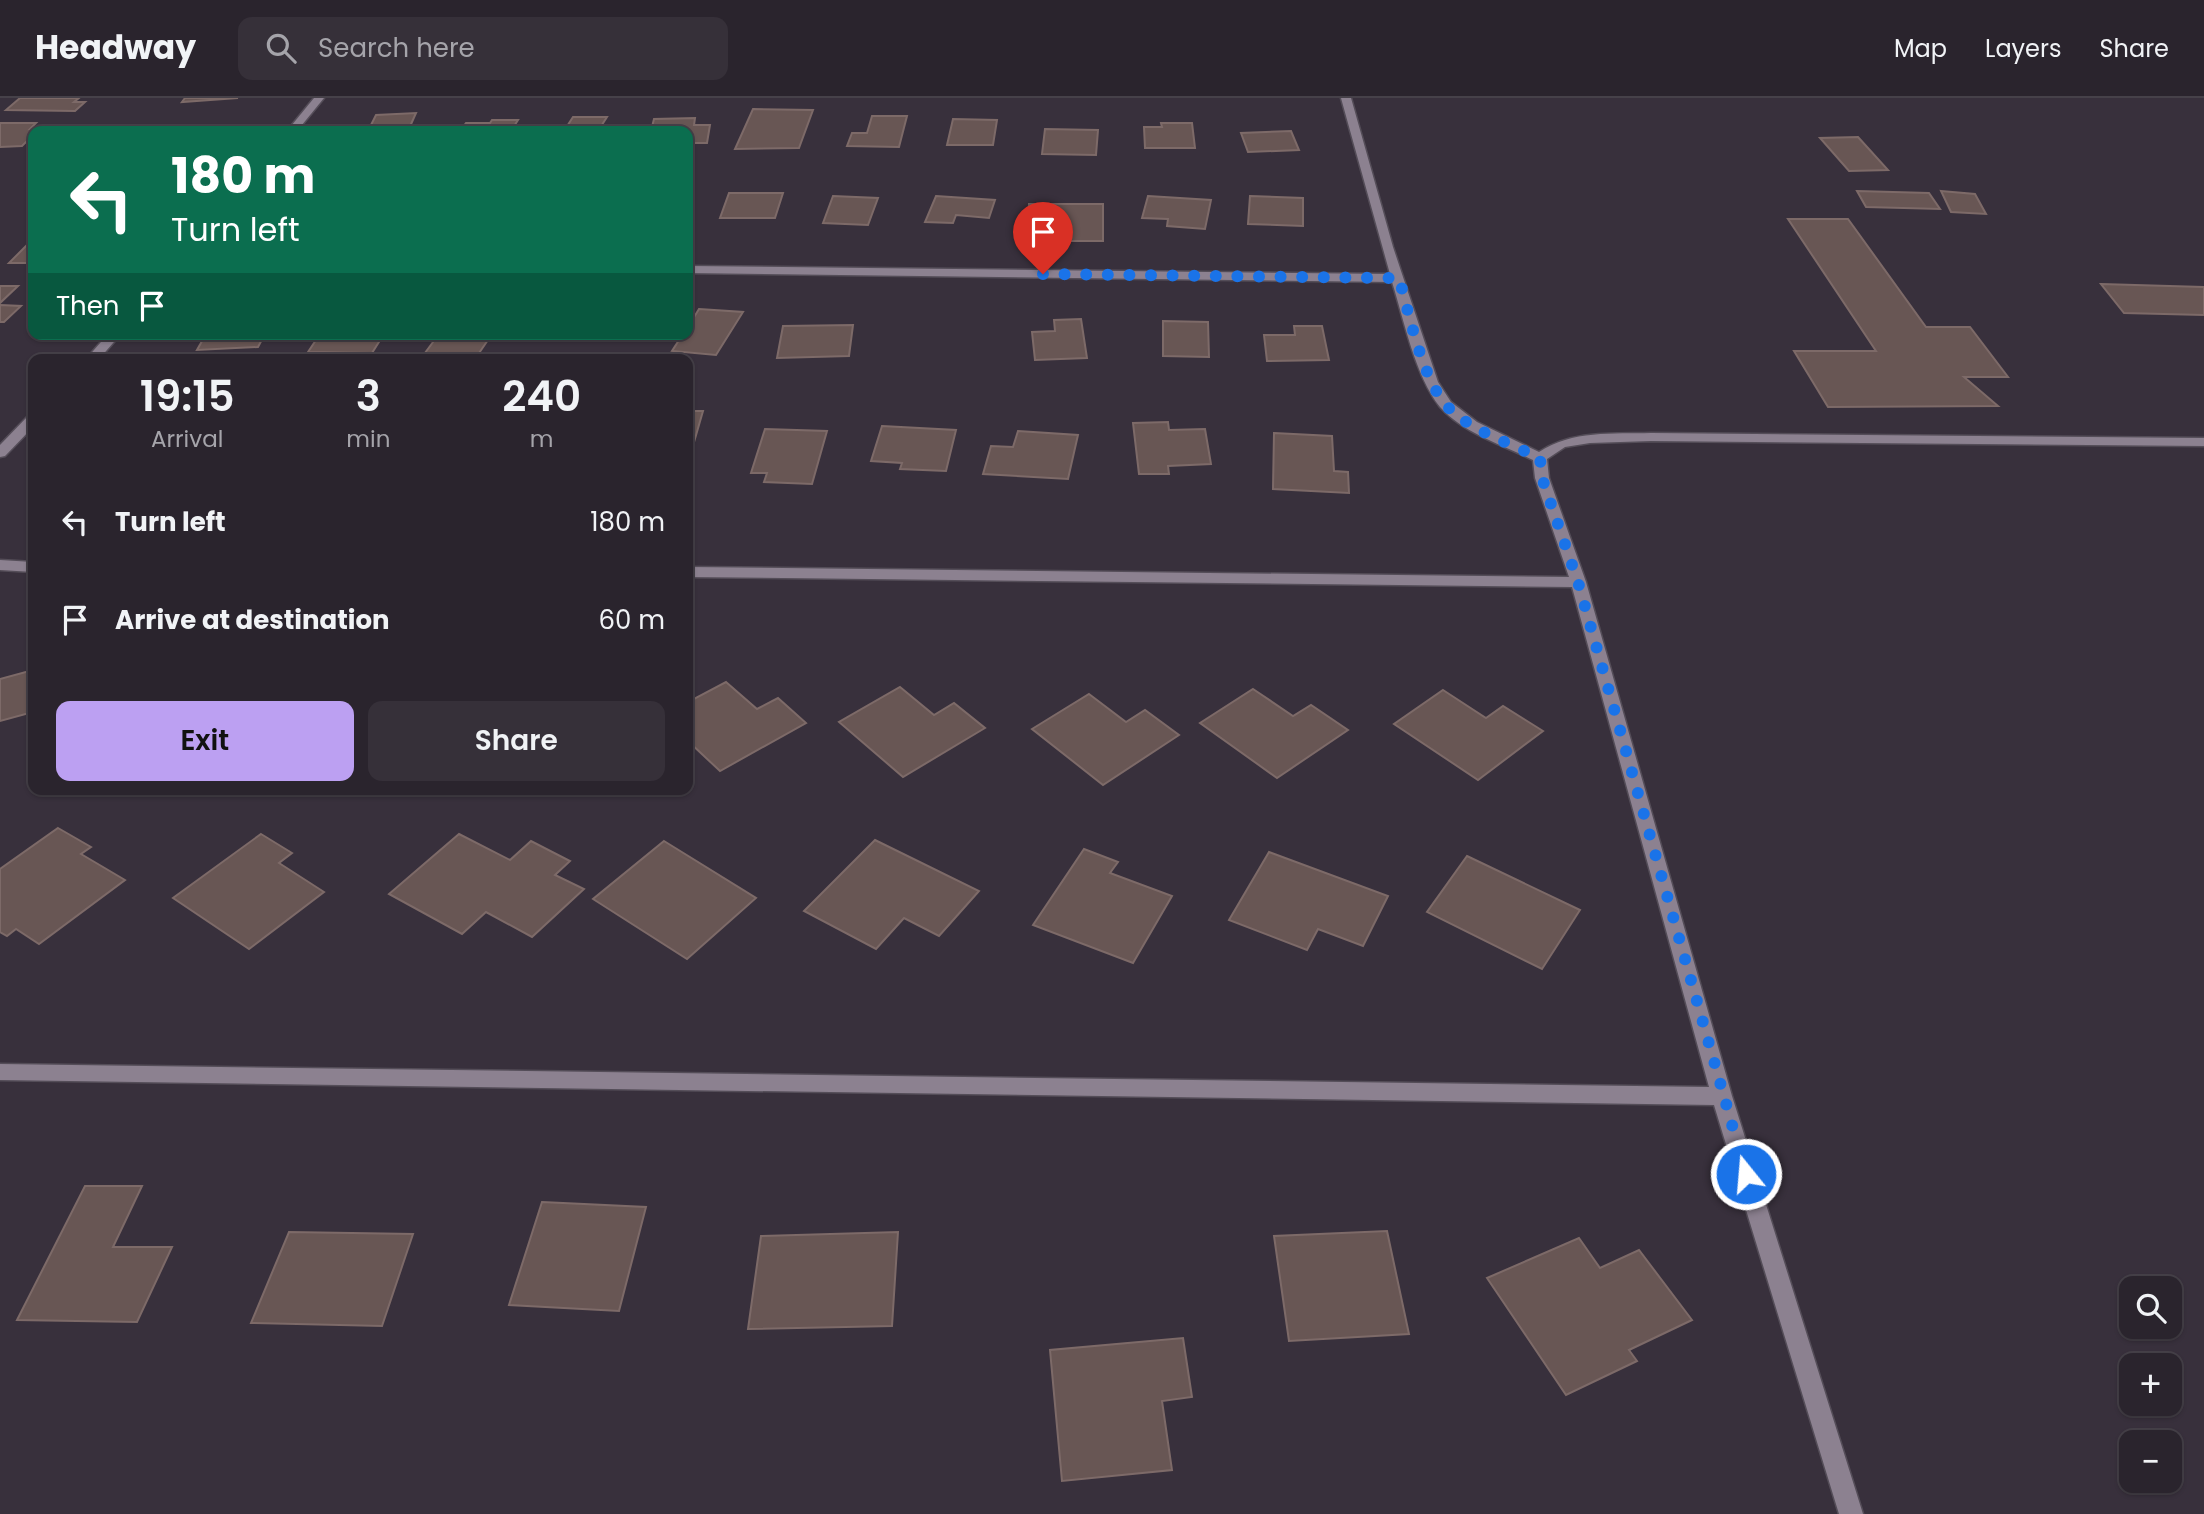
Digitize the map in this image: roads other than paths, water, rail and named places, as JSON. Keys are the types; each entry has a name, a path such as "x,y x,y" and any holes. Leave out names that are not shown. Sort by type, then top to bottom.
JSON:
{"street":[{"path":"296,126 319,98"},
{"path":"1346,98 1387,247 1431,382 1446,405 1472,425 1540,458"},
{"path":"693,270 1399,278"},
{"path":"97,354 109,340"},
{"path":"0,453 28,424"},
{"path":"1540,458 1561,444 1590,439 1651,437 2204,442"},
{"path":"1540,458 1542,478 1578,582 1722,1096 1852,1514"},
{"path":"0,565 28,567"},
{"path":"693,572 1578,582"},
{"path":"0,1072 1722,1096"}]}
